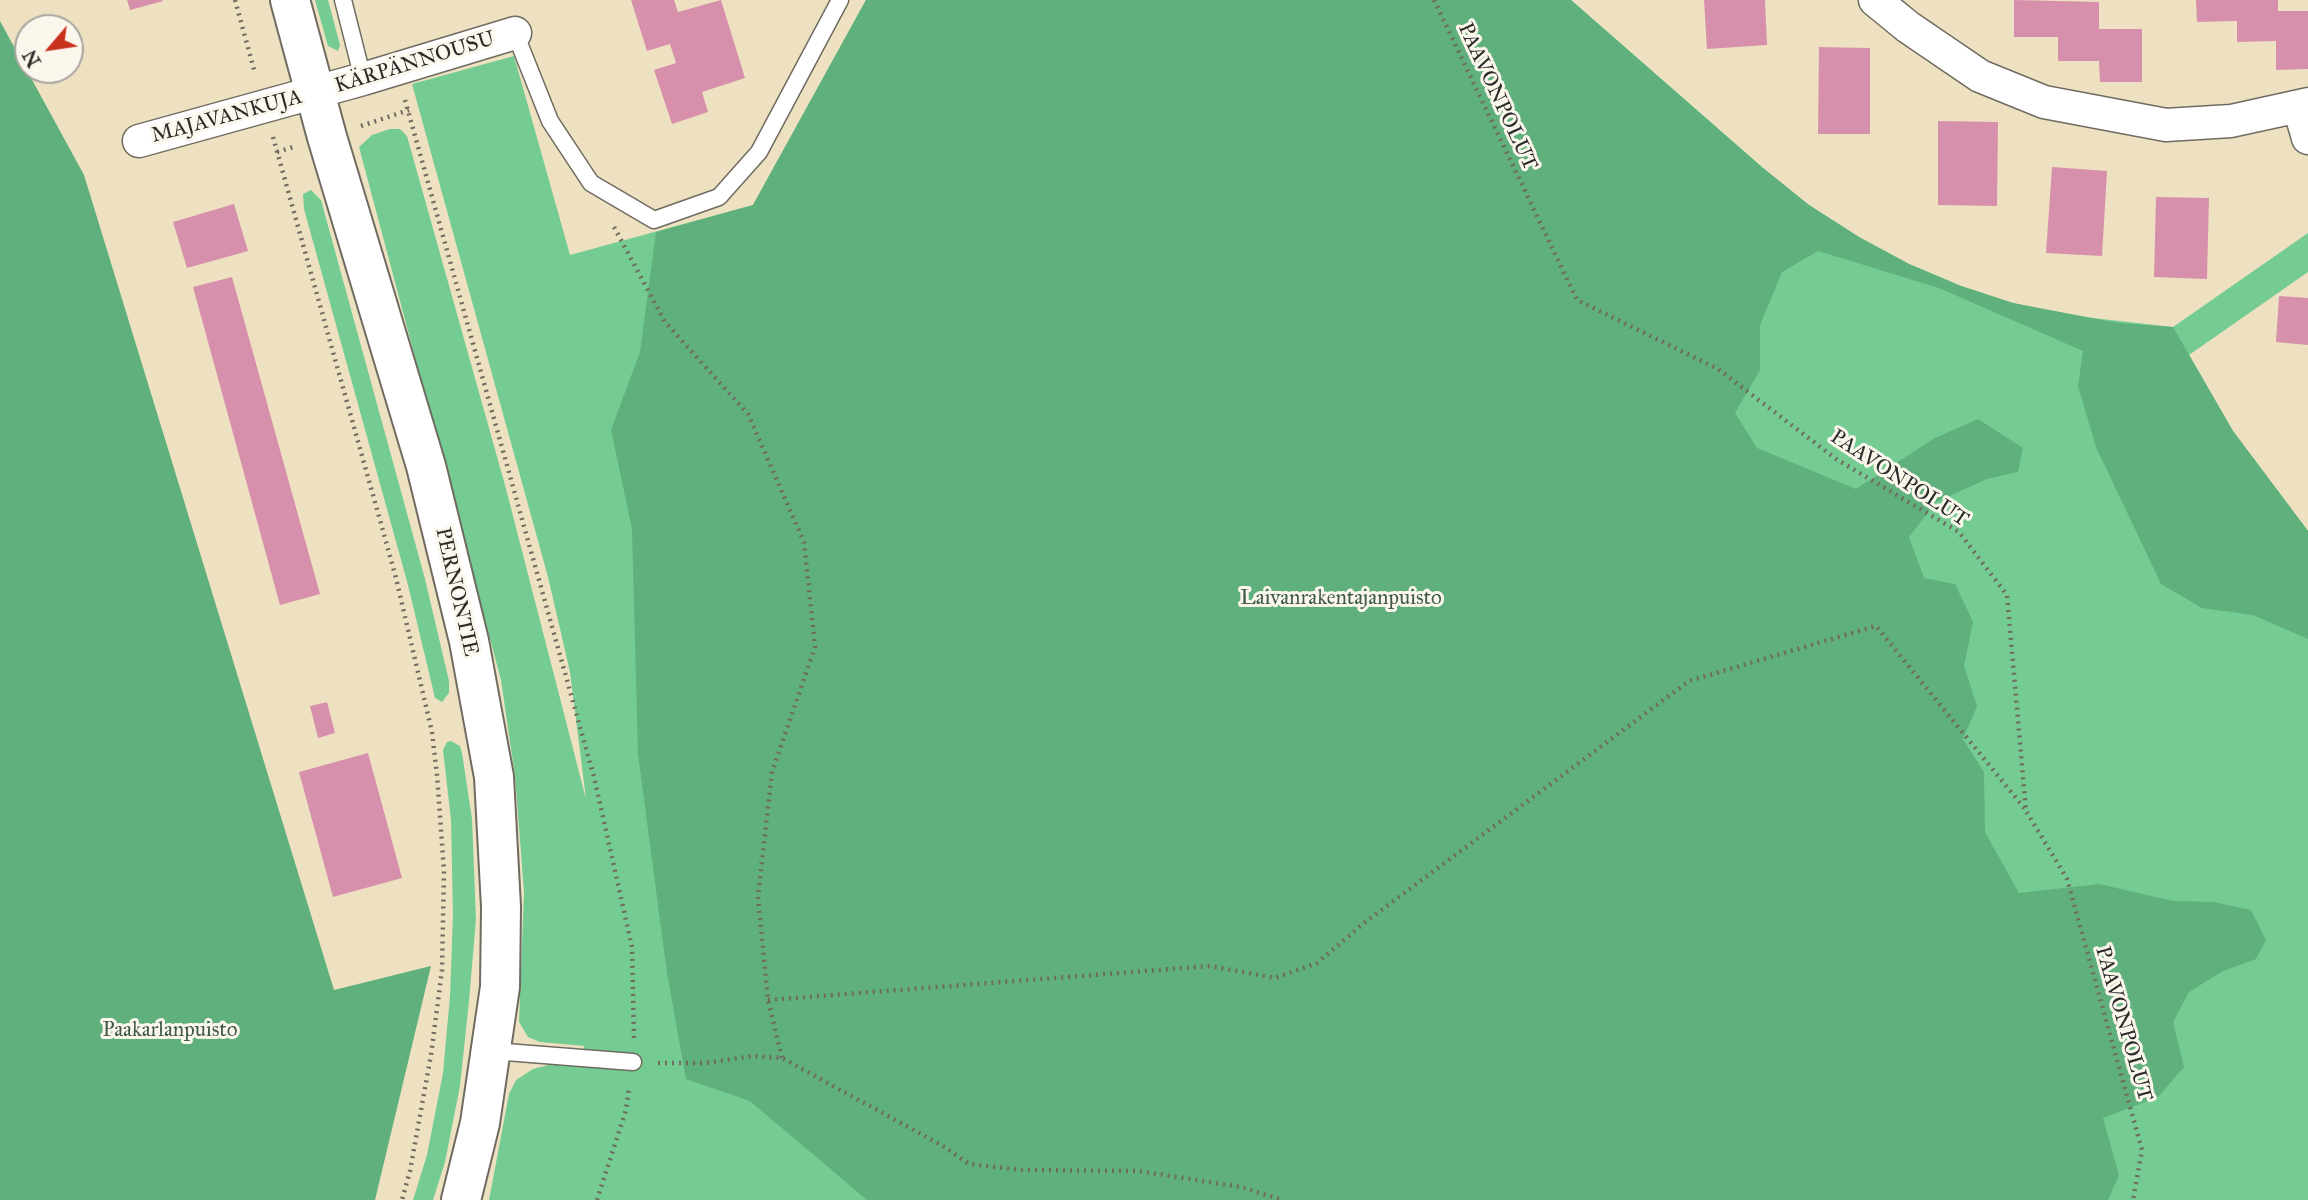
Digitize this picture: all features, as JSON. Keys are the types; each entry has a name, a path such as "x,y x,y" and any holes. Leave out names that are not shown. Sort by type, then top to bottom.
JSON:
{"street":[{"name":"PERNONTIE","path":"290,0 426,466 485,720 495,788 501,907 500,987 481,1123 461,1200"},
{"path":"1875,0 1908,27 1980,76 2044,102 2166,125 2231,121 2303,105 2308,138"},
{"name":"KÄRPÄNNOUSU","path":"315,92 516,33"},
{"name":"MAJAVANKUJA","path":"139,141 315,92"}],"lane":[{"path":"343,0 363,79"},
{"path":"516,33 550,121 591,183 654,220 719,197 759,152 840,0"},
{"path":"493,1051 633,1062"}],"path":[{"path":"235,0 258,83"},
{"name":"PAAVONPOLUT","path":"1434,0 1577,300 1718,369 1836,459 1959,532 2007,595 2026,811 2067,879 2142,1150 2133,1200"},
{"path":"410,110 590,764 632,947 633,1062 626,1110 597,1200"},
{"path":"271,130 395,574 424,695 437,775 444,871 442,970 431,1055 410,1171 402,1200"},
{"path":"591,183 665,322 748,414 804,542 815,647 772,772 758,897 768,1000 782,1058"},
{"path":"768,1000 1210,966 1275,978 1317,963 1364,923 1689,681 1876,626 2026,811"},
{"path":"633,1062 705,1063 753,1056 782,1058 943,1146 969,1164 1022,1170 1138,1171 1241,1187 1282,1200"}],"green space":[{"path":"315,0 328,0 340,45 338,51 328,46"},
{"name":"Laivanrakentajanpuisto","path":"866,0 1571,0 1763,168 1809,205 1859,237 1909,264 1961,286 2013,303 2066,315 2173,327 2308,233 2308,272 2189,355 2233,431 2308,531 2308,1200 489,1200 509,1094 516,1080 533,1069 583,1056 584,1046 540,1042 528,1037 519,1022 524,892 515,776 501,680 359,147 372,135 390,129 400,129 407,136 505,485 586,799 570,672 548,577 412,84 514,56 570,255 753,205"},
{"name":"Laivanrakentajanpuisto","path":"866,0 1571,0 1763,168 1809,205 1859,237 1909,264 1961,286 2013,303 2118,323 2173,327 2233,431 2308,531 2308,639 2253,615 2202,608 2161,584 2096,447 2078,386 2083,351 1939,288 1818,251 1782,272 1760,325 1760,370 1735,413 1757,448 1856,489 1935,438 1978,419 2023,448 2018,472 1987,479 1936,502 1909,537 1924,578 1955,584 1973,622 1964,666 1977,706 1963,739 1984,772 1985,832 2019,893 2099,884 2173,901 2213,902 2251,910 2266,940 2256,959 2223,971 2189,992 2173,1022 2184,1067 2158,1097 2103,1118 2119,1175 2108,1200 867,1200 750,1101 686,1079 667,973 638,754 632,529 611,430 640,352 656,232 753,205"},
{"name":"Paakarlanpuisto","path":"0,21 14,47 14,84 34,84 84,175 334,990 431,966 375,1200 0,1200"},
{"path":"311,190 321,200 425,579 449,681 449,693 442,702 435,698 408,585 304,209 303,194"},
{"path":"451,741 460,746 462,753 472,819 476,919 460,1086 445,1162 433,1200 413,1200 427,1155 443,1073 450,996 453,915 451,820 443,750 447,742"}],"building":[{"path":"127,0 162,0 163,1 130,10"},
{"path":"631,0 674,0 678,12 721,0 745,78 702,92 708,112 672,124 654,70 676,63 670,44 647,51"},
{"path":"1704,0 1765,0 1767,45 1707,49"},
{"path":"2014,0 2099,2 2099,29 2142,29 2142,82 2100,82 2099,61 2058,61 2058,37 2014,37"},
{"path":"2196,0 2278,0 2278,11 2308,11 2308,69 2276,70 2276,41 2237,42 2237,21 2197,22"},
{"path":"1819,47 1870,48 1870,134 1818,134"},
{"path":"1938,121 1998,122 1997,206 1938,205"},
{"path":"2052,167 2107,171 2102,256 2046,253"},
{"path":"2156,197 2209,198 2207,279 2154,277"},
{"path":"234,204 248,251 187,268 173,222"},
{"path":"232,277 320,594 280,605 193,287"},
{"path":"2279,296 2308,298 2308,345 2276,342"},
{"path":"327,702 335,733 318,738 310,706"},
{"path":"368,753 402,878 333,897 299,772"}]}
